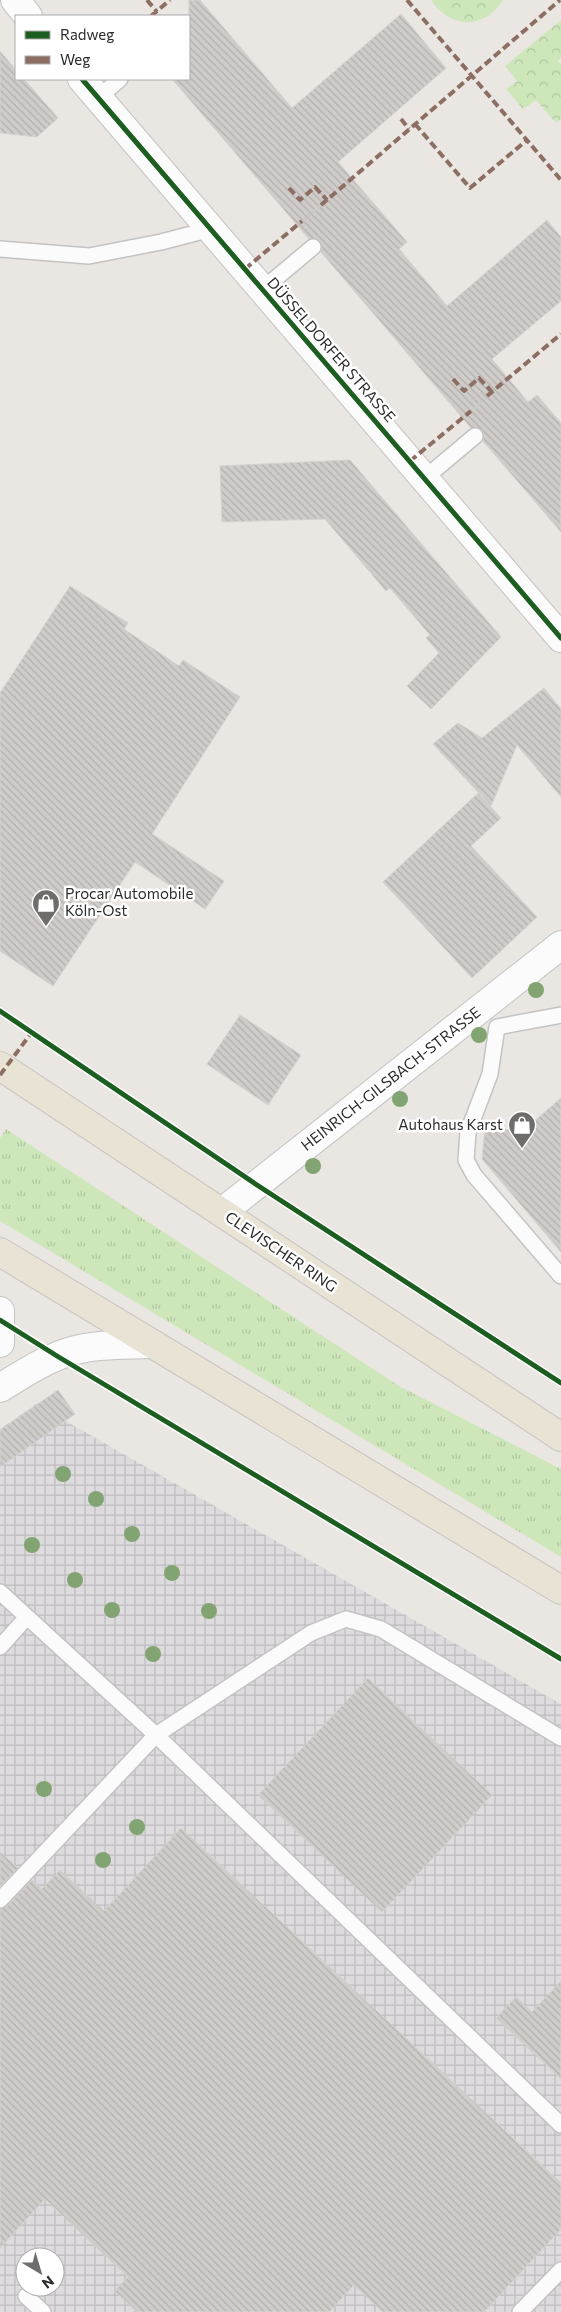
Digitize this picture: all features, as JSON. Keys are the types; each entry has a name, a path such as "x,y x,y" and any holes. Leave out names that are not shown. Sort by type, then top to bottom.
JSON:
{"main road":[{"name":"CLEVISCHER RING","path":"0,1066 561,1437"},
{"path":"0,1252 149,1344 561,1590"}],"street":[{"path":"14,0 27,15"},
{"name":"DÜSSELDORFER STRASSE","path":"90,88 561,638"},
{"name":"HEINRICH-GILSBACH-STRASSE","path":"222,1212 488,1018 561,945"},
{"path":"0,1311 0,1343"},
{"path":"0,1388 23,1374 73,1351 109,1345 149,1344"}],"lane":[{"path":"90,88 117,80"},
{"path":"0,249 89,256 161,242 211,229"},
{"path":"262,289 312,247"},
{"path":"425,478 475,436"},
{"path":"561,1015 488,1018 490,1074 468,1132 466,1160 474,1175 561,1276"},
{"path":"0,1592 156,1735 561,2126"},
{"path":"0,1646 27,1617"},
{"path":"0,1900 156,1735 311,1633 346,1619 381,1629 561,1738"},
{"path":"520,2312 561,2270"},
{"path":"27,2297 43,2312"}],"path":[{"path":"302,221 321,205"},
{"path":"471,411 488,396"}],"shaded area":[{"path":"36,1404 561,1704 561,2312 0,2312 0,1429"}],"green space":[{"path":"431,0 503,0 487,17 467,22 458,21 448,16 439,10"},
{"path":"561,20 561,58 558,61 561,64 561,119 556,123 536,100 523,109 506,89 517,81 505,66"},
{"path":"6,1129 399,1386 561,1469 561,1557 0,1221 0,1138"}],"building":[{"path":"189,0 200,0 292,108 401,14 446,68 338,162 407,242 399,249 447,306 547,220 561,237 561,301 492,359 528,402 537,395 561,423 561,532 483,441 484,435 482,430 471,428 321,252 322,246 320,241 309,239 173,80 190,80"},
{"path":"0,51 15,69 15,80 25,80 58,118 37,137 0,133"},
{"path":"350,460 501,637 431,709 407,686 439,653 426,638 430,635 390,588 386,591 325,519 222,522 220,466"},
{"path":"70,586 128,623 124,629 179,666 183,660 240,697 152,834 224,881 205,909 135,862 53,986 0,951 0,693"},
{"path":"544,688 561,709 561,797 517,745 491,806 433,744 458,723 482,738"},
{"path":"478,793 501,818 471,846 537,917 472,978 383,882"},
{"path":"240,1015 301,1055 268,1105 207,1064"},
{"name":"Autohaus Karst","path":"561,1098 561,1252 482,1159 485,1128 523,1131"},
{"path":"58,1390 75,1414 0,1467 0,1430"},
{"path":"368,1678 492,1795 382,1912 258,1795"},
{"path":"181,1828 561,2183 561,2229 484,2312 383,2312 354,2285 329,2312 137,2312 115,2291 128,2277 45,2199 0,2248 0,1909 7,1906 32,1880 42,1889 60,1870 104,1911"},
{"path":"0,1852 18,1868 0,1886"},
{"path":"561,1981 561,2079 496,2018 516,1997 532,2012"}],"marked path":[{"path":"147,0 157,12"},
{"path":"152,15 170,0"},
{"path":"407,0 561,180"},
{"path":"321,205 560,0"},
{"path":"401,119 409,129"},
{"path":"415,124 470,188 527,140"},
{"path":"289,188 300,200 315,187 327,200"},
{"path":"245,269 302,221"},
{"path":"487,396 561,334"},
{"path":"453,379 464,391 479,378 492,392"},
{"path":"410,461 471,411"},
{"path":"0,1075 32,1032"}],"cycle path":[{"path":"83,80 561,638"},
{"path":"0,1011 257,1185 561,1383"},
{"path":"0,1320 561,1659"}],"place":[{"name":"Procar Automobile Köln-Ost","path":"46,927"},
{"name":"Autohaus Karst","path":"522,1149"}]}
